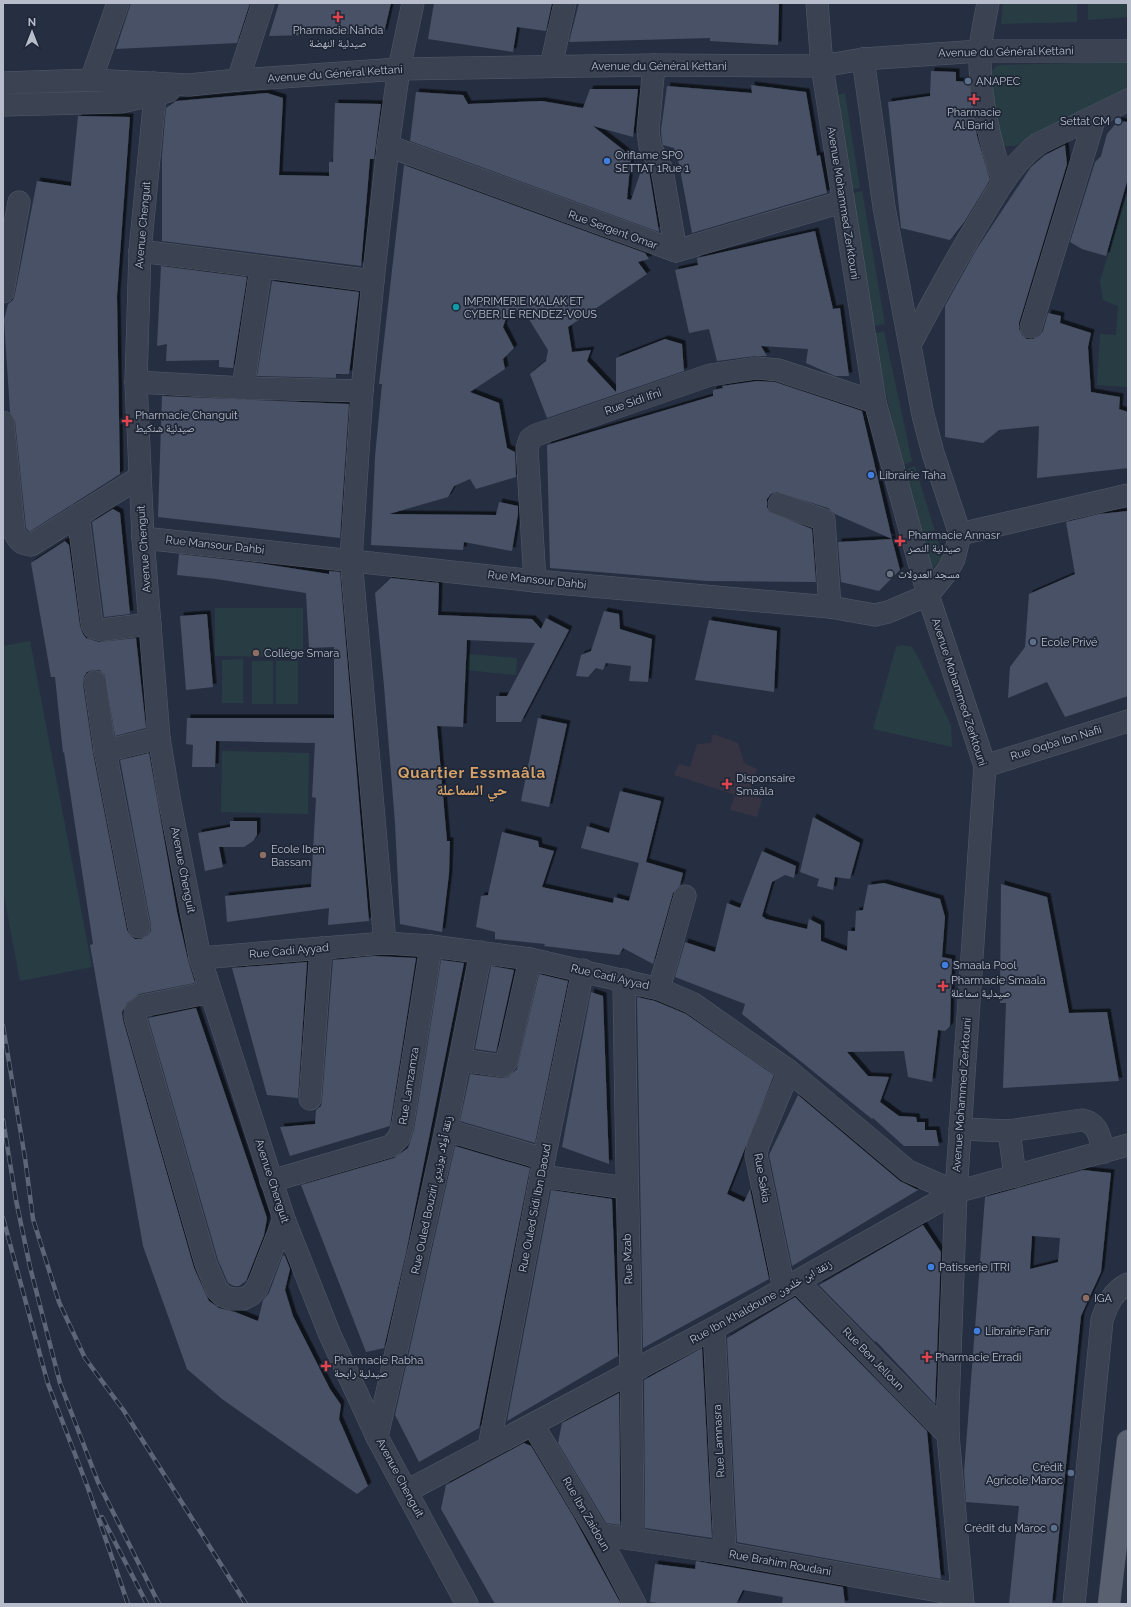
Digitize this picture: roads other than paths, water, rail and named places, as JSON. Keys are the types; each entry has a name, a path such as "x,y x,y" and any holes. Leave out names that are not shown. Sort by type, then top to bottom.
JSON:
{"main road":[{"path":"1109,1604 1128,1441"}],"street":[{"path":"90,80 118,3"},
{"path":"238,80 263,3"},
{"path":"385,943 351,560 362,391 388,146 399,70 413,3"},
{"path":"551,66 565,3"},
{"name":"Avenue Mohammed Zerktouni","path":"817,3 822,66 842,202 875,402 928,595 984,766 956,1192 948,1435 962,1599"},
{"path":"988,3 980,51 981,85 990,138 1003,181"},
{"name":"Avenue du Général Kettani","path":"3,84 90,80 154,89 238,80 399,70 654,65 822,66 863,59 980,51 1128,51"},
{"path":"863,59 884,207 911,343 923,415 933,453 960,534 954,559 928,595"},
{"path":"654,65 648,130 650,146 662,170 676,251 842,202"},
{"name":"Avenue du Général Kettani","path":"3,104 121,102 154,89"},
{"name":"Avenue Chenguit","path":"154,89 140,251 136,382 143,538 159,738 200,958 284,1219 330,1335 377,1437 467,1604"},
{"path":"911,343 948,272 1003,181 1027,152 1038,144 1095,118 1128,100"},
{"path":"1030,327 1095,118"},
{"name":"Rue Sergent Omar","path":"388,146 676,251"},
{"path":"3,292 19,202"},
{"path":"140,251 373,281"},
{"path":"242,388 261,267"},
{"name":"Rue Sidi Ifni","path":"535,581 527,449 530,439 536,435 710,375 757,368 778,370 875,402"},
{"path":"136,382 242,388 362,391"},
{"path":"3,422 14,532 18,541 24,544 31,545 140,477"},
{"path":"960,534 1128,495"},
{"path":"779,504 824,520 830,607"},
{"path":"78,515 92,624 94,628 102,630 150,624"},
{"name":"Rue Mansour Dahbi","path":"143,538 535,581 830,607 875,615 888,612 928,595"},
{"path":"95,682 105,751 139,927"},
{"name":"Rue Oqba Ibn Nafii","path":"984,766 1128,721"},
{"path":"105,751 159,738"},
{"path":"659,989 685,896"},
{"name":"Rue Cadi Ayyad","path":"200,958 385,943 432,946 530,959 583,970 659,989 692,1003 789,1071 895,1162 921,1178 956,1192"},
{"name":"Rue Lamzamza","path":"271,1181 391,1146 399,1137 404,1121 432,946"},
{"path":"310,1099 321,948"},
{"name":"Rue Ouled Bouziri زنقة أولاد بوزيري","path":"377,1437 446,1130 481,952"},
{"path":"460,1060 503,1066 506,1061 530,959"},
{"name":"Rue Ouled Sidi Ibn Daoud","path":"489,1447 583,970"},
{"name":"Rue Mzab","path":"624,980 626,1188 632,1372 633,1539"},
{"path":"211,992 142,1006 135,1012 135,1017 206,1264 217,1290 223,1296 232,1299 243,1299 257,1288 284,1219"},
{"name":"Rue Sakia","path":"789,1071 758,1145 756,1155 791,1286"},
{"path":"960,1129 1009,1131 1082,1120 1090,1122 1096,1128 1104,1152"},
{"path":"446,1130 543,1168 626,1188"},
{"path":"1009,1131 1015,1176"},
{"name":"Rue Ibn Khaldoune زنقة ابن خلدون","path":"407,1492 791,1286 956,1192 1128,1145"},
{"path":"1074,1604 1102,1320 1114,1294 1121,1287 1128,1284"},
{"name":"Rue Ben Jelloun","path":"791,1286 948,1435"},
{"name":"Rue Lamnasra","path":"714,1328 724,1553"},
{"name":"Rue Ibn Zaidoun","path":"533,1425 598,1534 635,1604"},
{"name":"Rue Brahim Roudani","path":"598,1534 724,1553 962,1599"}],"railway":[{"path":"3,1026 25,1158 33,1219 59,1302 85,1358 124,1411 246,1604"},
{"path":"3,1120 16,1200 30,1267 60,1383 98,1482 159,1604"},
{"path":"3,1218 48,1384 88,1488 128,1604"},
{"path":"102,1517 147,1604"}],"place":[{"name":"Pharmacie Nahda صيدلية النهضة","path":"338,17"},
{"name":"ANAPEC","path":"968,81"},
{"name":"Pharmacie Al Barid","path":"974,99"},
{"name":"Settat CM","path":"1118,121"},
{"name":"Oriflame SPO SETTAT 1Rue 1","path":"607,161"},
{"name":"IMPRIMERIE MALAK ET CYBER LE RENDEZ-VOUS","path":"456,307"},
{"name":"Pharmacie Changuit صيدلية شنكيط","path":"127,421"},
{"name":"Librairie Taha","path":"871,475"},
{"name":"Pharmacie Annasr صيدلية النصر","path":"900,541"},
{"name":"مسجد العدولات","path":"890,574"},
{"name":"Ecole Privé","path":"1033,642"},
{"name":"Collège Smara","path":"256,653"},
{"name":"Disponsaire Smaâla","path":"727,784"},
{"name":"Ecole Iben Bassam","path":"263,855"},
{"name":"Smaala Pool","path":"945,965"},
{"name":"Pharmacie Smaala صيدلية سماعلة","path":"943,986"},
{"name":"Patisserie ITRI","path":"931,1267"},
{"name":"IGA","path":"1086,1298"},
{"name":"Librairie Farir","path":"977,1331"},
{"name":"Pharmacie Erradi","path":"927,1357"},
{"name":"Pharmacie Rabha صيدلية رابحة","path":"326,1366"},
{"name":"Crédit Agricole Maroc","path":"1071,1473"},
{"name":"Crédit du Maroc","path":"1054,1528"}],"district":[{"name":"Quartier Essmaâla حي السماعلة","path":"472,782"}]}
